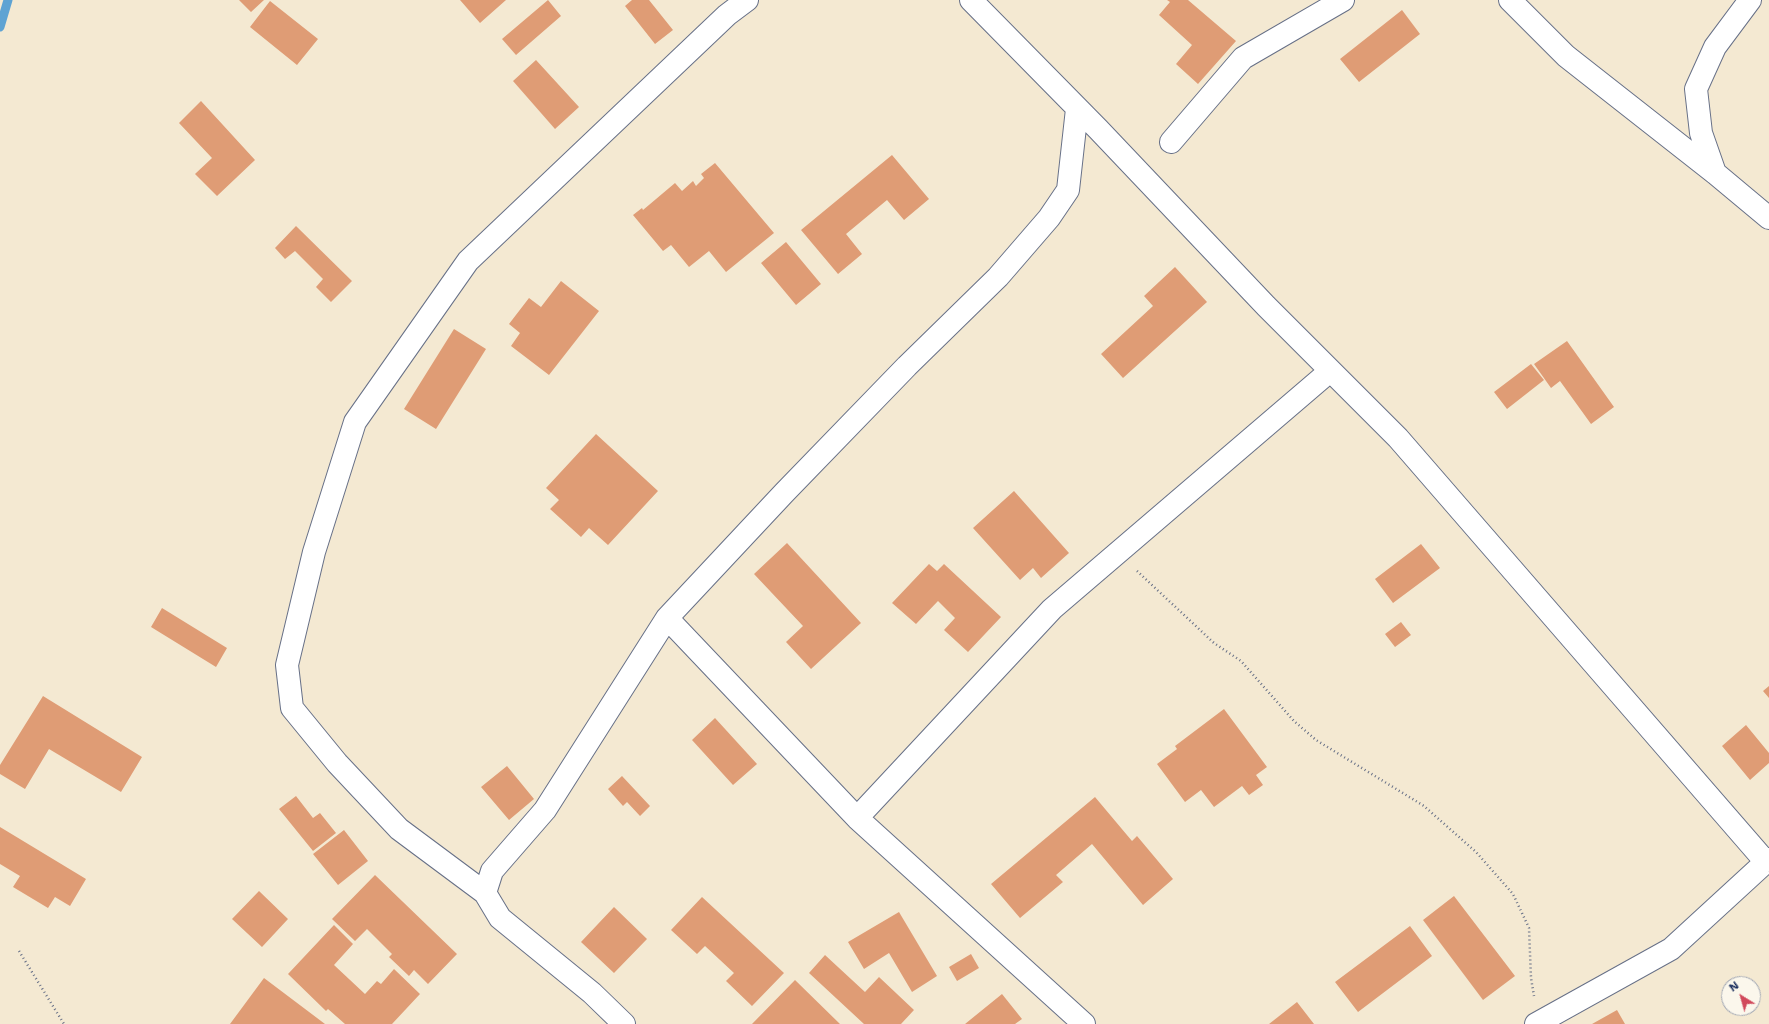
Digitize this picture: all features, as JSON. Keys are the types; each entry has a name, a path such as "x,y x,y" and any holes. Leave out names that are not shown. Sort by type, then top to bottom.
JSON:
{"street":[{"path":"624,1024 592,994 500,918 485,893 399,829 337,764 292,708 287,665 314,552 355,422 468,260 722,20 747,0"},
{"path":"970,0 1077,109 1260,301 1398,438 1767,860 1671,949 1537,1024"},
{"path":"1171,142 1243,58 1343,0"},
{"path":"1510,0 1566,56 1715,173 1769,218"},
{"path":"1715,173 1701,133 1696,89 1715,47 1750,0"},
{"path":"485,893 492,871 545,810 667,618 784,493 907,366 998,277 1049,218 1068,190 1077,109"},
{"path":"857,818 1052,609 1330,371"},
{"path":"667,618 857,818 1084,1024"}],"path":[{"path":"1117,553 1214,643 1241,661 1294,721 1316,740 1424,806 1476,852 1513,894 1530,928 1531,978 1537,1024"},
{"path":"19,951 64,1024"}],"building":[{"path":"239,0 264,0 251,12"},
{"path":"460,0 506,0 480,23"},
{"path":"548,0 561,16 516,55 502,39"},
{"path":"632,0 649,0 673,30 655,44 625,6"},
{"path":"1167,0 1188,0 1236,41 1198,84 1176,64 1192,45 1159,15 1170,2"},
{"path":"270,1 318,39 297,65 250,27"},
{"path":"1402,10 1420,34 1359,82 1340,59"},
{"path":"536,60 579,107 555,129 513,81"},
{"path":"201,101 255,160 217,196 195,174 212,158 179,123"},
{"path":"892,155 929,199 904,220 887,200 846,234 862,254 838,274 801,230"},
{"path":"715,163 774,233 726,272 709,251 689,267 671,245 663,251 633,215 642,208 643,210 675,183 682,191 693,181 696,186 704,178 701,174"},
{"path":"296,226 352,281 331,302 316,287 323,279 295,251 285,259 275,248"},
{"path":"786,242 821,284 796,305 761,263"},
{"path":"1175,267 1207,302 1123,378 1101,354 1153,306 1144,296"},
{"path":"561,281 599,311 549,375 511,346 520,333 509,324 529,298 541,307"},
{"path":"454,329 486,349 436,429 404,409"},
{"path":"1567,341 1614,407 1591,424 1560,381 1551,388 1534,364"},
{"path":"1531,364 1544,380 1507,409 1494,392"},
{"path":"596,434 658,491 608,545 589,528 581,537 550,509 559,500 546,488"},
{"path":"1014,491 1069,553 1041,578 1033,568 1020,580 973,528"},
{"path":"787,543 861,623 811,669 786,642 803,626 754,574"},
{"path":"1421,544 1440,568 1393,603 1375,579"},
{"path":"929,564 937,571 944,564 1001,617 968,652 944,630 955,618 938,601 916,624 892,603"},
{"path":"162,608 227,648 216,667 151,627"},
{"path":"1401,622 1411,635 1395,647 1385,634"},
{"path":"1769,686 1769,698 1763,691"},
{"path":"43,696 142,757 121,792 49,749 25,789 0,774 0,765"},
{"path":"1224,709 1267,767 1256,775 1263,785 1249,795 1242,786 1214,807 1201,790 1185,802 1157,764 1177,749 1175,746"},
{"path":"715,718 757,764 733,785 692,740"},
{"path":"1746,725 1769,753 1769,763 1750,780 1722,746"},
{"path":"507,766 534,799 509,820 481,787"},
{"path":"622,776 650,806 640,816 627,802 623,806 608,789"},
{"path":"296,796 313,818 320,813 336,833 313,851 279,809"},
{"path":"1095,797 1132,841 1137,836 1173,879 1143,905 1092,844 1056,875 1063,882 1020,918 991,884"},
{"path":"0,827 86,879 70,906 55,897 48,908 13,887 20,876 0,864"},
{"path":"344,830 368,861 338,885 313,854"},
{"path":"375,875 457,954 428,984 414,970 409,976 389,957 392,954 367,929 355,941 332,919"},
{"path":"259,891 288,919 262,947 232,919"},
{"path":"1454,896 1515,976 1483,1000 1423,920"},
{"path":"702,897 784,973 752,1006 726,981 734,973 705,946 697,954 671,930"},
{"path":"614,907 647,939 614,973 581,942"},
{"path":"899,912 937,976 912,992 889,953 864,969 848,942"},
{"path":"334,925 353,944 334,965 365,994 377,981 381,984 394,969 420,994 392,1024 345,1024 328,1009 326,1011 288,974"},
{"path":"1410,926 1432,956 1358,1012 1335,982"},
{"path":"971,954 979,968 957,981 949,967"},
{"path":"825,955 865,992 879,977 914,1010 901,1024 864,1024 809,973"},
{"path":"264,978 325,1024 230,1024"},
{"path":"795,980 840,1024 752,1024"},
{"path":"1002,994 1022,1019 1015,1024 965,1024"},
{"path":"1297,1002 1314,1024 1269,1024"},
{"path":"1617,1010 1625,1024 1592,1024"}],"waterway":[{"path":"0,27 8,0"}]}
